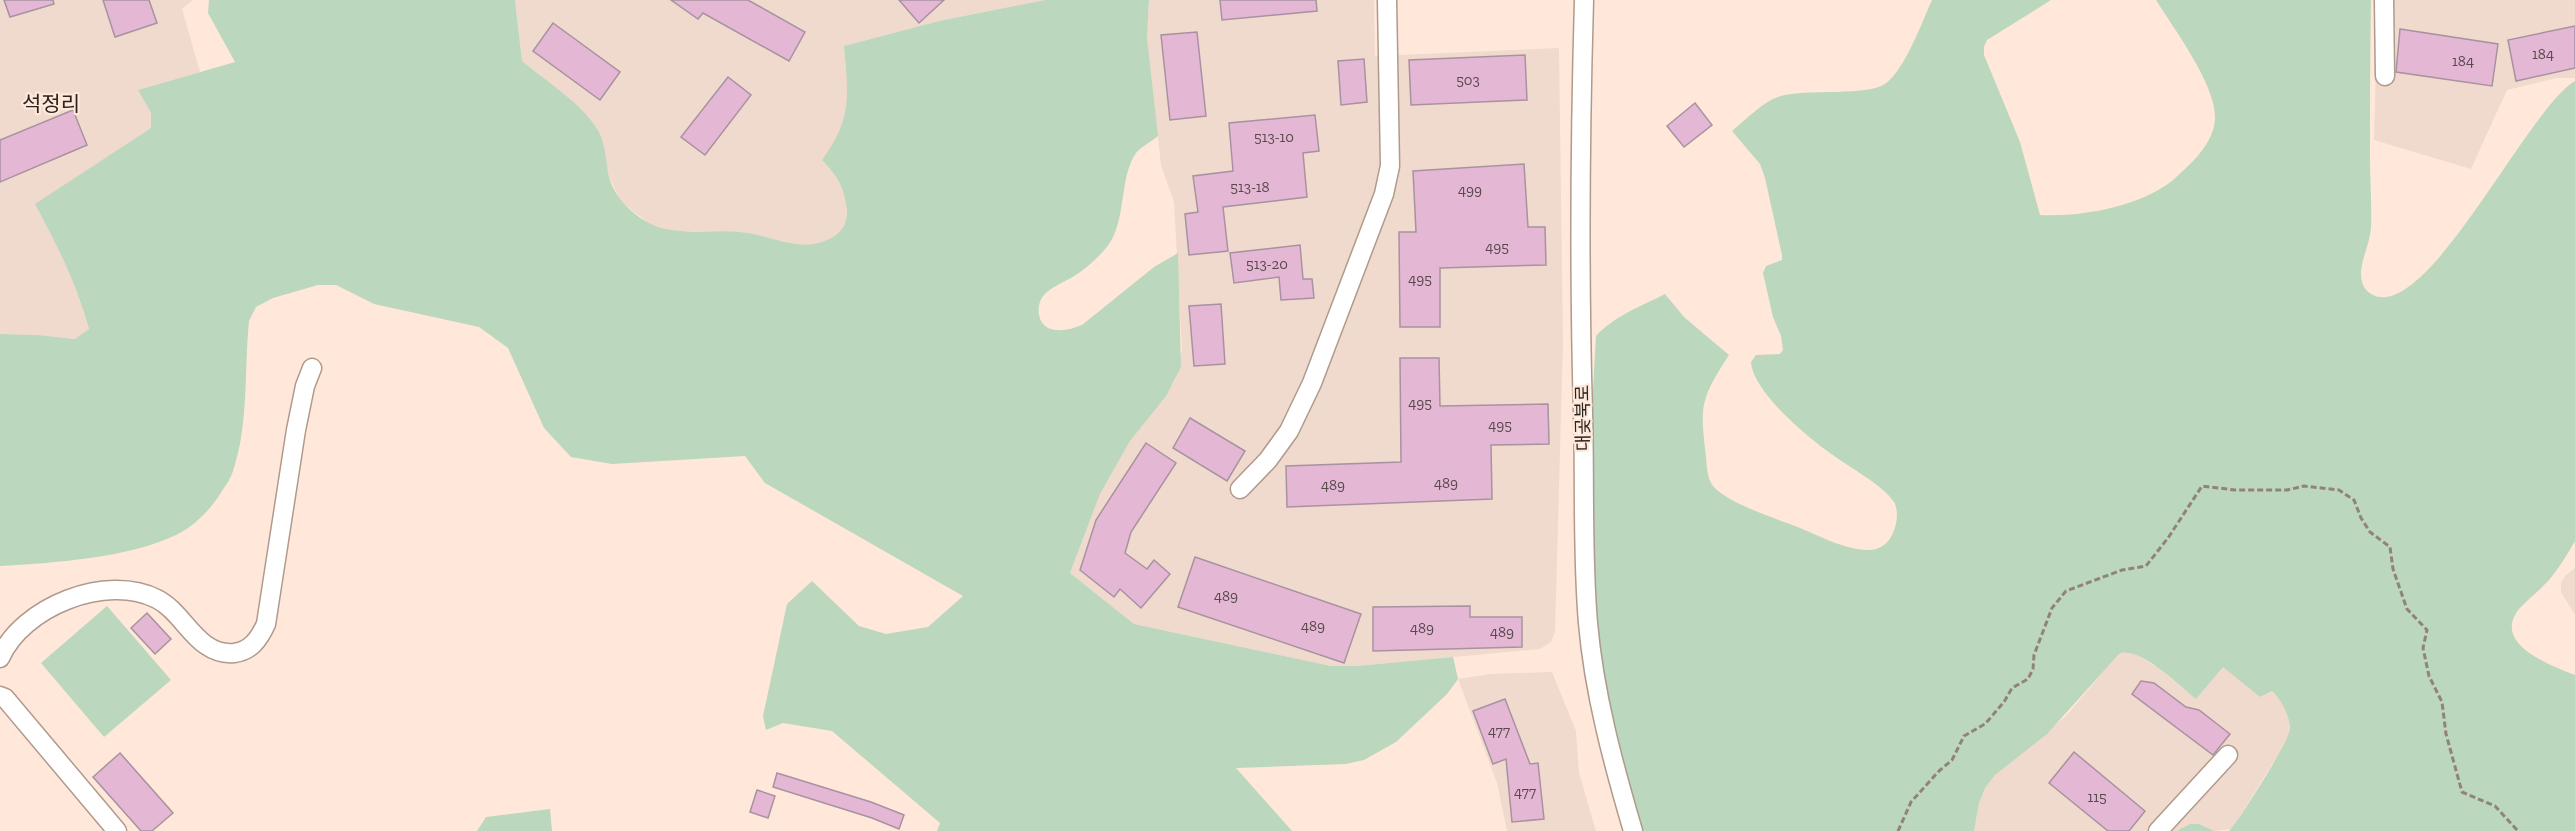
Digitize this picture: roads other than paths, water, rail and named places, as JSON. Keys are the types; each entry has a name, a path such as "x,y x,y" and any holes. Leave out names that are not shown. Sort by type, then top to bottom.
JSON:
{"street":[{"path":"1240,489 1268,460 1289,432 1312,383 1384,194 1390,166 1387,0"},
{"name":"대곶북로","path":"1584,0 1581,104 1581,324 1588,623 1600,699 1616,773 1633,831"},
{"path":"2384,0 2385,76"},
{"path":"0,658 10,641 52,606 72,597 110,591 140,593 160,600 212,649 227,653 240,652 252,646 266,624 296,430 305,386 312,368"},
{"path":"0,696 5,698 117,831"},
{"path":"2158,831 2228,755"}],"district":[{"name":"석정리","path":"51,104"}]}
